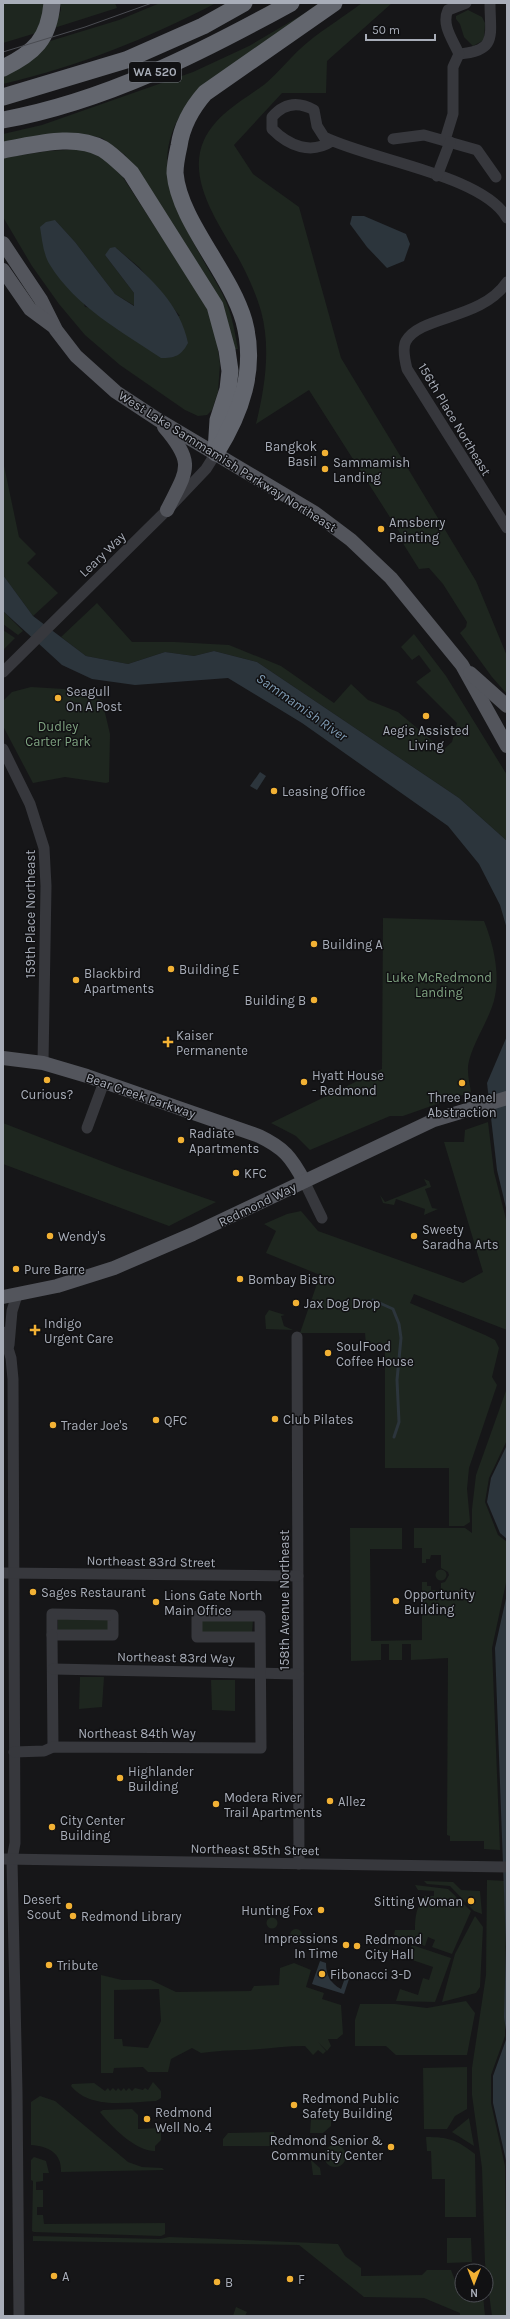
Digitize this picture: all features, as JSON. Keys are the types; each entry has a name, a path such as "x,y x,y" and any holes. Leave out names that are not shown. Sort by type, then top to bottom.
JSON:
{"highway":[{"path":"3,68 31,52 39,44 50,21 52,3"},
{"name":"WA 520","path":"6,96 126,60 203,26 244,3"},
{"name":"WA 520","path":"7,119 76,101 142,78 226,39 291,3"},
{"path":"216,453 237,417 246,383 248,351 244,322 238,303 186,212 179,191 175,173 180,139 193,107 205,93 334,3"},
{"path":"10,149 65,141 83,143 101,148 113,156 131,174 215,306 221,323 230,371 228,389 218,420 216,453"}],"main road":[{"name":"West Lake Sammamish Parkway Northeast","path":"3,243 41,300 56,330 76,356 116,392 157,419 315,513 351,540 402,590 462,665"},
{"name":"West Lake Sammamish Parkway Northeast","path":"3,270 30,309 56,330"},
{"path":"157,419 183,453 185,465 185,473 167,510"},
{"path":"462,665 507,706"},
{"path":"462,665 507,746"},
{"name":"Bear Creek Parkway","path":"3,1058 43,1063 104,1082 259,1136 278,1146 295,1164 304,1181"},
{"name":"Redmond Way","path":"3,1297 77,1280 114,1268 193,1234 434,1120 507,1098"}],"street":[{"path":"438,176 453,114 453,67 459,54 446,24 445,17 448,10 466,3"},
{"path":"459,54 473,52 484,48 488,43 490,34 490,3"},
{"path":"332,141 322,148 311,150 300,146 281,138 272,129 272,117 283,106 292,104 305,105 314,110 317,126 324,137 332,141 468,186 492,200 507,218"},
{"path":"393,139 424,135 478,150 496,178"},
{"name":"156th Place Northeast","path":"507,282 491,300 478,307 424,326 412,334 405,342 405,359 407,368 507,528"},
{"name":"Leary Way","path":"3,672 167,510 206,469 216,453"},
{"name":"159th Place Northeast","path":"3,749 30,804 44,848 46,886 43,1063"},
{"path":"87,1128 104,1082"},
{"path":"304,1181 322,1218"},
{"path":"17,1295 12,1312 9,1346 13,1379 8,1573 14,1752 14,1843 8,1859 19,2316"},
{"path":"3,1332 9,1346"},
{"name":"158th Avenue Northeast","path":"297,1337 299,1864"},
{"name":"Northeast 83rd Street","path":"8,1573 298,1576"},
{"path":"52,1635 113,1635 113,1615 52,1614 52,1635 53,1669 53,1747"},
{"path":"260,1637 197,1637 197,1616 260,1616 260,1637 260,1673"},
{"name":"Northeast 83rd Way","path":"53,1669 298,1674"},
{"name":"Northeast 84th Way","path":"14,1752 44,1751 53,1747 261,1748 260,1673"},
{"name":"Northeast 85th Street","path":"8,1859 507,1867"}],"green space":[{"path":"3,3 45,3 45,11 36,33 3,43"},
{"path":"60,3 115,3 117,8 54,28 61,10"},
{"path":"160,3 216,3 138,40 86,60 3,84 3,74 47,42 119,20"},
{"path":"362,3 392,3 327,61 326,93 282,93 234,145 253,174 299,207 341,358 476,581 507,656 507,694 492,677 460,633 466,627 467,622 443,584 429,568 419,569 404,545 400,533 309,390 256,424 266,368 266,339 261,311 247,274 216,220 203,188 199,172 199,156 204,140 216,122 231,108 265,84 308,42"},
{"path":"312,9 201,88 183,111 172,133 167,155 168,177 174,199 194,243 227,304 238,349 235,349 226,317 125,155 102,138 79,134 3,145 3,134 42,125 193,72 249,46"},
{"path":"468,10 482,17 485,23 484,40 473,46 464,37 460,24 456,19 456,16"},
{"path":"82,149 103,158 122,176 206,305 216,336 220,364 218,392 212,410 207,415 198,416 185,410 120,365 85,335 59,304 32,266 3,217 3,158 48,151","holes":["55,220 75,242 115,294 135,306 134,293 105,255 116,248 139,267 180,316 85,307"]},
{"path":"3,461 19,537 36,554 27,563 58,593 33,616 3,575"},
{"path":"97,603 132,642 175,642 229,645 281,666 334,703 351,684 368,700 398,712 443,750 452,742 457,723 416,682 431,671 419,655 412,660 401,647 414,634 446,676 507,775 507,841 459,798 257,662 214,651 194,656 165,652 128,664 86,656 61,637"},
{"path":"3,611 23,631 18,635 3,624"},
{"path":"3,630 15,638 3,650"},
{"name":"Dudley Carter Park","path":"31,687 64,689 102,700 110,734 109,782 106,783 65,777 33,783 3,726 3,701 12,692"},
{"name":"Luke McRedmond Landing","path":"383,918 484,921 495,958 497,977 493,1005 471,1054 468,1074 471,1092 403,1116 390,1116 310,1150 296,1136 271,1123 382,1069"},
{"path":"488,1122 494,1172 507,1223 507,1330 414,1294 410,1303 495,1340 499,1348 492,1377 497,1385 469,1468 467,1489 470,1522 464,1526 449,1526 449,1468 385,1468 385,1345 366,1345 365,1333 300,1333 320,1275 266,1253 276,1231 264,1224 287,1214 301,1211 318,1231 463,1283 483,1272 444,1142 464,1142 465,1130"},
{"path":"3,1123 122,1169 216,1202 169,1226 3,1164"},
{"path":"424,1179 429,1181 431,1187 425,1189 432,1208 438,1209 424,1215 425,1209 396,1199 394,1205 383,1203 380,1195 385,1202 427,1185"},
{"path":"269,1310 285,1315 281,1316 284,1326 293,1330 266,1329 265,1316"},
{"path":"507,1388 507,1440 489,1478 485,1502 498,1535 507,1542 507,1578 492,1648 500,1850 484,1849 484,1841 450,1841 450,1836 447,1835 448,1658 411,1660 411,1644 402,1644 402,1660 389,1660 389,1644 381,1644 381,1660 351,1661 350,1528 402,1528 402,1549 370,1549 371,1641 422,1640 422,1582 427,1582 427,1586 431,1586 431,1590 441,1590 441,1583 445,1582 449,1575 448,1572 441,1568 441,1555 431,1555 430,1559 426,1559 426,1563 422,1563 422,1548 414,1548 414,1528 465,1528 472,1533 472,1509 476,1475"},
{"path":"441,1569 445,1571 447,1575 445,1579 441,1581 437,1579 435,1575 437,1571"},
{"path":"58,1618 110,1620 110,1631 58,1633"},
{"path":"253,1619 252,1634 203,1634 199,1624 200,1621"},
{"path":"80,1677 104,1677 102,1707 79,1709"},
{"path":"211,1680 235,1680 235,1711 212,1710"},
{"path":"487,1880 506,1881 505,2036 491,2075 491,2103 505,2166 507,2316 492,2316 490,2303 494,2303 494,2263 485,2263 482,2168 472,2095 472,2068 486,1975"},
{"path":"424,1881 453,1882 461,1890 480,1891 482,1914 474,1911 450,1886 427,1884"},
{"path":"415,1885 448,1889 471,1911 452,1954 432,1947 435,1940 428,1937 425,1946 420,1944 421,1942 408,1938 407,1946 400,1943 401,1937 394,1935 395,1930 415,1930 416,1916 420,1904 425,1896 434,1896 434,1891 418,1890"},
{"path":"475,1916 483,1927 480,1987 476,1993 442,2002 455,1954"},
{"path":"270,1918 274,1918 276,1919 276,1927 270,1928 267,1925 267,1921"},
{"path":"296,1929 300,1931 302,1935 300,1939 296,1941 292,1939 290,1935 292,1931"},
{"path":"412,1945 451,1958 435,2002 396,2001 400,1989 418,1995 423,1978 429,1980 433,1967 380,1949 388,1951 389,1949 412,1956 415,1949 411,1947"},
{"path":"294,1963 311,1970 306,1987 324,1993 322,1999 341,2005 343,2034 337,2039 328,2039 331,2046 327,2051 318,2042 326,2051 323,2054 318,2050 313,2055 305,2046 201,2053 192,2048 171,2059 168,2072 148,2072 143,2067 114,2068 113,2073 101,2073 101,1975 122,1980 151,1980 176,1992 251,1991 254,1986 279,1985 280,1968","holes":["159,1989 161,2021 148,2048 123,2046 122,2039 114,2039 114,1990"]},
{"path":"466,2001 475,2013 467,2055 396,2055 386,2046 355,2046 355,2020 360,2004 395,2004 427,2008"},
{"path":"467,2067 467,2109 455,2116 447,2129 424,2129 423,2068"},
{"path":"153,2082 161,2091 161,2098 156,2101 122,2103 99,2102 89,2099 79,2094 71,2086 72,2084 94,2083 105,2091 108,2088 110,2091 113,2088 116,2091 118,2088 121,2091 124,2088 126,2091 129,2088 132,2091 135,2088 143,2090 145,2088 148,2090"},
{"path":"40,2096 55,2101 128,2162 142,2167 162,2168 164,2170 61,2172 59,2160 53,2152 43,2147 31,2145 31,2102"},
{"path":"132,2109 138,2115 138,2129 161,2128 161,2140 155,2146 155,2151 147,2150 132,2143 117,2131 100,2112 103,2110"},
{"path":"469,2118 474,2146 452,2132"},
{"path":"311,2119 331,2120 331,2126 323,2133 310,2133"},
{"path":"274,2132 274,2146 223,2146 223,2139 228,2133"},
{"path":"426,2137 441,2138 458,2142 475,2154 476,2217 445,2217 445,2179 432,2179 431,2151 427,2151"},
{"path":"335,2145 343,2148 346,2156 343,2164 335,2167 327,2164 324,2156 327,2148"},
{"path":"34,2157 46,2161 49,2173 43,2173 43,2181 36,2182 36,2190 43,2190 43,2207 37,2207 37,2215 43,2215 44,2224 165,2223 165,2234 161,2236 32,2231 33,2181 31,2180 31,2160"},
{"path":"311,2160 320,2168 321,2175 313,2175"},
{"path":"33,2236 160,2239 169,2237 338,2244 345,2256 361,2268 361,2276 422,2275 427,2270 451,2270 454,2278 454,2303 484,2303 485,2316 460,2316 460,2313 424,2298 364,2297 299,2245 33,2241"},
{"path":"447,2238 471,2238 472,2262 447,2263"},
{"path":"236,2307 247,2312 245,2316 233,2316"}],"water":[{"path":"352,216 364,216 406,234 410,244 404,261 387,268 367,247 350,224"},
{"path":"55,220 75,242 115,294 134,306 134,293 105,255 110,248 115,247 150,278 178,314 188,343 183,351 174,357 161,358 100,317 73,293 50,265 44,251 40,227 46,222"},
{"name":"Sammamish River","path":"3,575 33,616 86,656 128,664 165,652 194,656 214,651 257,662 459,798 507,841 507,929 500,905 479,864 448,826 302,723 228,678 135,685 92,679 62,665 3,611"},
{"path":"260,772 266,776 257,790 250,786"},
{"path":"507,1036 507,1212 497,1170 487,1083"},
{"path":"507,1445 507,1539 500,1533 487,1502 491,1478"},
{"path":"507,1594 507,2037 504,2017 506,1946 495,1648"},
{"path":"320,1961 326,1963 329,1978 337,1987 341,1989 345,1978 349,1979 344,1994 312,1984"},
{"path":"507,2037 507,2165 493,2103 493,2076"}],"waterway":[{"path":"373,1300 393,1309 399,1324 401,1338 397,1380 399,1422 394,1437"}],"tram line":[{"path":"3,52 85,27 152,3"}],"place":[{"name":"Bangkok Basil","path":"325,453"},
{"name":"Sammamish Landing","path":"325,469"},
{"name":"Amsberry Painting","path":"381,529"},
{"name":"Seagull On A Post","path":"58,698"},
{"name":"Aegis Assisted Living","path":"426,716"},
{"name":"Leasing Office","path":"274,791"},
{"name":"Building A","path":"314,944"},
{"name":"Building E","path":"171,969"},
{"name":"Blackbird Apartments","path":"76,980"},
{"name":"Building B","path":"314,1000"},
{"name":"Kaiser Permanente","path":"168,1042"},
{"name":"Curious?","path":"47,1080"},
{"name":"Hyatt House - Redmond","path":"304,1082"},
{"name":"Three Panel Abstraction","path":"462,1083"},
{"name":"Radiate Apartments","path":"181,1140"},
{"name":"KFC","path":"236,1173"},
{"name":"Wendy's","path":"50,1236"},
{"name":"Sweety Saradha Arts","path":"414,1236"},
{"name":"Pure Barre","path":"16,1269"},
{"name":"Bombay Bistro","path":"240,1279"},
{"name":"Jax Dog Drop","path":"296,1303"},
{"name":"Indigo Urgent Care","path":"35,1330"},
{"name":"SoulFood Coffee House","path":"328,1353"},
{"name":"Club Pilates","path":"275,1419"},
{"name":"QFC","path":"156,1420"},
{"name":"Trader Joe's","path":"53,1425"},
{"name":"Sages Restaurant","path":"33,1592"},
{"name":"Opportunity Building","path":"396,1601"},
{"name":"Lions Gate North Main Office","path":"156,1602"},
{"name":"Highlander Building","path":"120,1778"},
{"name":"Allez","path":"330,1801"},
{"name":"Modera River Trail Apartments","path":"216,1804"},
{"name":"City Center Building","path":"52,1827"},
{"name":"Sitting Woman","path":"471,1901"},
{"name":"Desert Scout","path":"69,1906"},
{"name":"Hunting Fox","path":"321,1910"},
{"name":"Redmond Library","path":"73,1916"},
{"name":"Impressions In Time","path":"346,1945"},
{"name":"Redmond City Hall","path":"357,1946"},
{"name":"Tribute","path":"49,1965"},
{"name":"Fibonacci 3-D","path":"322,1974"},
{"name":"Redmond Public Safety Building","path":"294,2105"},
{"name":"Redmond Well No. 4","path":"147,2119"},
{"name":"Redmond Senior & Community Center","path":"391,2147"},
{"name":"A","path":"54,2276"},
{"name":"F","path":"290,2279"},
{"name":"B","path":"217,2282"}]}
